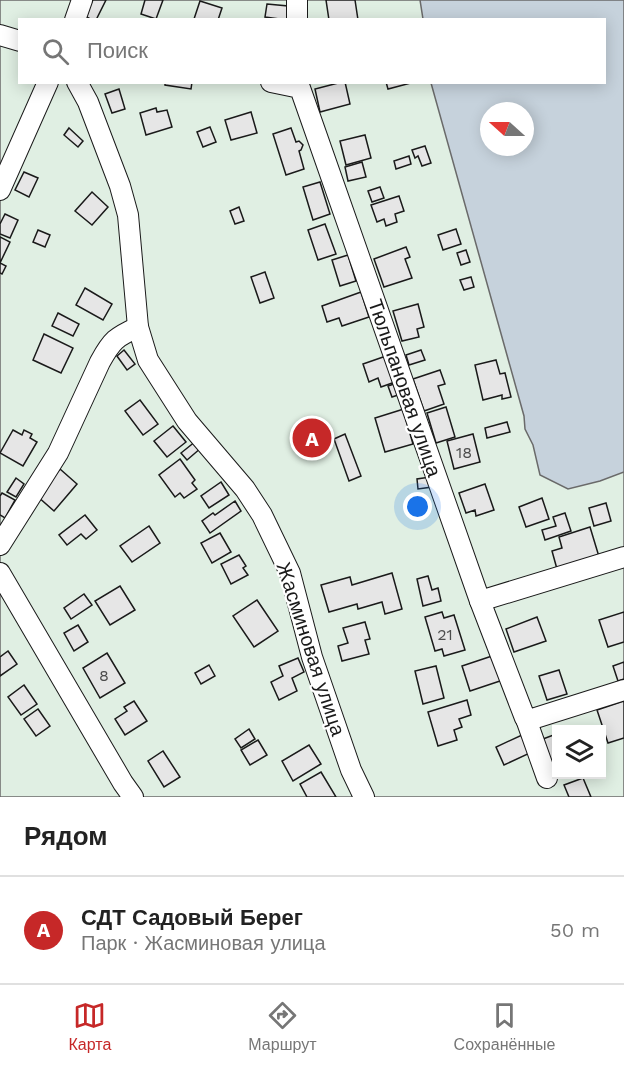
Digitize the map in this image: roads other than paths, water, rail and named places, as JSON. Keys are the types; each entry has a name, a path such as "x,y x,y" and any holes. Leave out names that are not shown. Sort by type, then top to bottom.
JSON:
{"street":[{"path":"76,18 82,0"},
{"path":"297,0 297,18"},
{"path":"0,35 18,40"},
{"path":"0,190 47,84"},
{"name":"Жасминовая улица","path":"78,84 88,102 120,186 128,215 138,327 148,360 187,421 245,489 262,515 290,573 312,657 351,770 364,797"},
{"name":"Тюльпановая улица","path":"300,85 480,601 547,778"},
{"path":"0,544 58,453 108,348 119,336 138,327"},
{"path":"480,601 624,557"},
{"path":"0,573 133,797"},
{"path":"526,719 529,720 624,690"}],"place":[{"name":"СДТ Садовый Берег","path":"312,438"}]}
